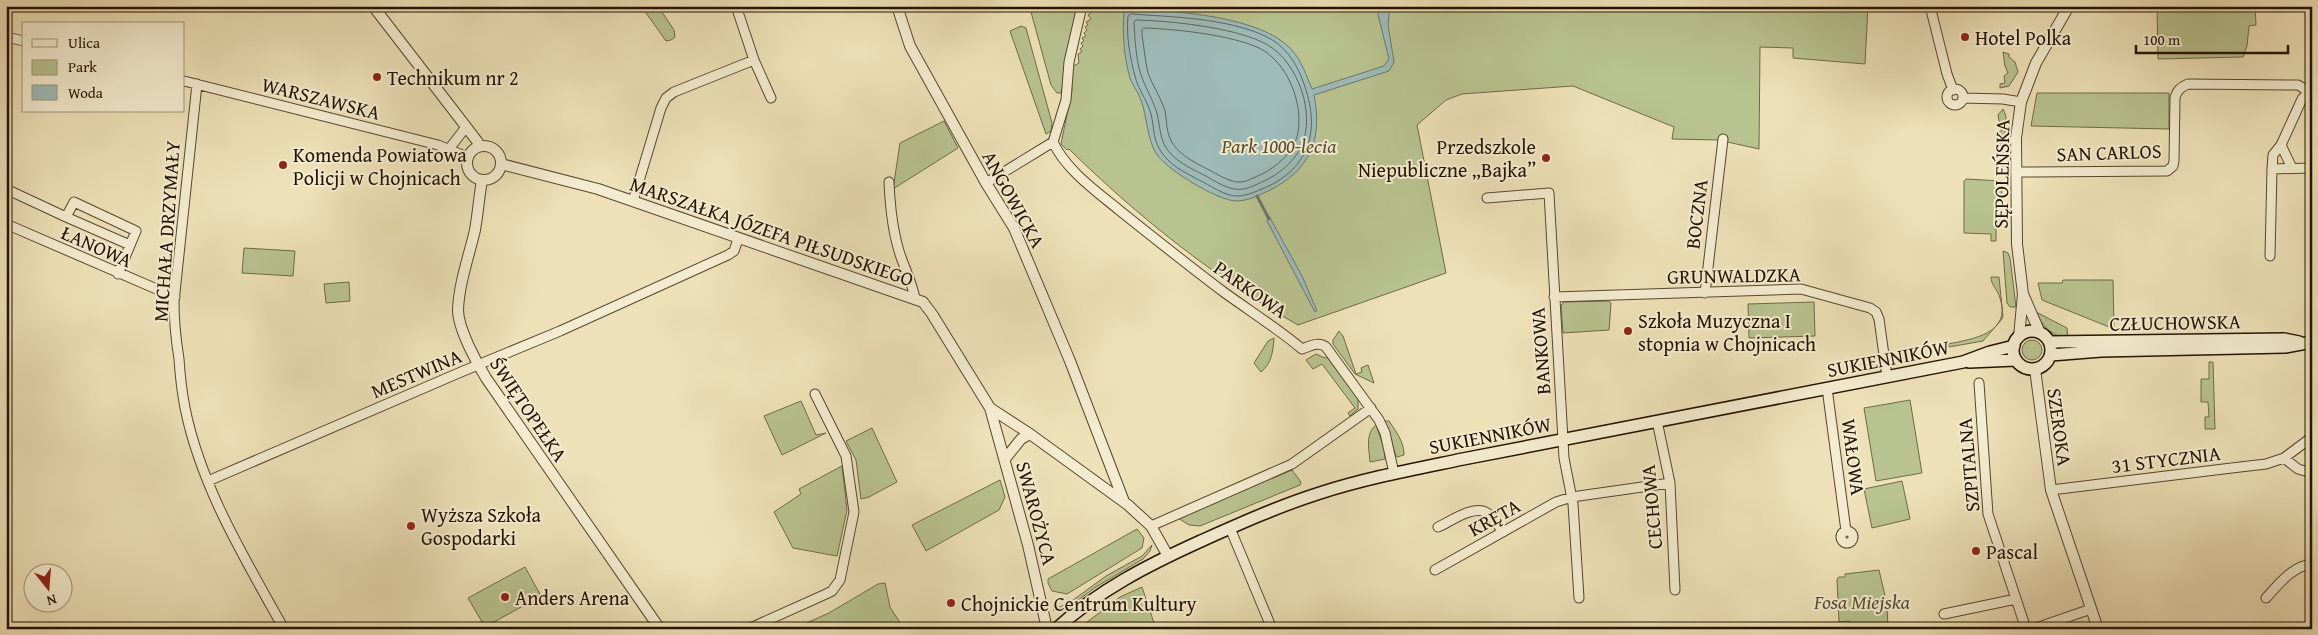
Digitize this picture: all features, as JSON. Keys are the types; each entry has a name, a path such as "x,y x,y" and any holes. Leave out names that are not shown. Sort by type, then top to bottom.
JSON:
{"main road":[{"path":"2029,332 2040,333 2050,342 2051,355 2045,365 2035,369 2024,367 2016,360 2016,341 2029,332"},
{"name":"CZŁUCHOWSKA","path":"2050,342 2284,339 2306,342"},
{"name":"SUKIENNIKÓW","path":"1963,362 2016,341"},
{"name":"CZŁUCHOWSKA","path":"2051,355 2101,351 2285,347 2306,342"},
{"name":"SUKIENNIKÓW","path":"1056,629 1103,592 1168,556 1230,528 1320,493 1394,473 1963,362 2016,360"}],"street":[{"path":"372,6 480,146"},
{"path":"736,6 754,60 771,98"},
{"name":"ANGOWICKA","path":"897,6 910,46 986,184 1014,228 1070,361 1124,501"},
{"path":"986,184 1052,142 1066,100 1069,62 1082,6"},
{"path":"1930,6 1946,74 1953,90"},
{"name":"SĘPOLEŃSKA","path":"2016,341 2022,294 2017,244 2016,172 2016,138 2021,102 2036,62 2070,6"},
{"path":"6,37 22,41"},
{"path":"633,201 666,98 674,92 754,60"},
{"name":"WARSZAWSKA","path":"185,81 449,149 467,157"},
{"name":"MICHAŁA DRZYMAŁY","path":"197,84 175,297 175,330 185,409 196,451 232,536 284,629"},
{"name":"SAN CARLOS","path":"2016,172 2167,171 2173,166 2174,161 2175,98 2178,90 2182,87 2188,84 2298,85 2310,89"},
{"path":"2270,256 2273,154 2282,146 2310,89"},
{"path":"1953,90 1960,91 1963,98 1958,105 1950,103 1947,95 1953,90"},
{"path":"1963,98 2003,98 2021,102"},
{"path":"449,149 459,139 466,127"},
{"name":"BOCZNA","path":"1704,292 1723,139"},
{"name":"PARKOWA","path":"1052,142 1071,168 1171,252 1302,349 1314,344 1324,345 1371,408 1385,433 1394,473"},
{"path":"480,146 487,146 496,151 501,164 495,176 482,180 474,177 466,165 467,157 473,149 480,146"},
{"path":"2282,146 2292,168"},
{"name":"MARSZAŁKA JÓZEFA PIŁSUDSKIEGO","path":"501,164 598,189 923,302 990,408 1124,501 1151,526 1168,556"},
{"path":"2272,169 2312,168"},
{"name":"ŚWIĘTOPEŁKA","path":"482,180 477,218 462,282 458,310 460,321 478,366 660,629"},
{"path":"889,182 894,232 899,253 913,284 916,299"},
{"path":"6,189 130,245"},
{"name":"BANKOWA","path":"1487,198 1549,193 1554,250 1556,290 1554,297 1563,440 1572,497 1579,598"},
{"path":"66,217 74,202 136,230 118,274"},
{"name":"ŁANOWA","path":"6,224 175,297"},
{"name":"MESTWINA","path":"208,481 658,288 728,255 734,251 738,239"},
{"name":"GRUNWALDZKA","path":"1554,297 1801,289 1873,310 1879,316 1887,377"},
{"name":"SĘPOLEŃSKA","path":"2022,294 2040,333"},
{"name":"SZEROKA","path":"2035,369 2051,490 2098,629"},
{"name":"SZPITALNA","path":"1979,383 1988,514 2026,629"},
{"name":"WAŁOWA","path":"1827,388 1846,530"},
{"path":"748,629 832,591 840,580 854,512 848,462 815,394"},
{"name":"SWAROŻYCA","path":"990,408 1028,545 1047,629"},
{"path":"1151,526 1292,464 1371,408"},
{"name":"CECHOWA","path":"1657,421 1670,483 1675,590"},
{"path":"1005,459 1021,439 1030,434"},
{"name":"31 STYCZNIA","path":"2051,490 2240,468 2284,458 2312,437"},
{"path":"2284,458 2298,469 2312,473"},
{"path":"1100,483 1112,470"},
{"name":"KRĘTA","path":"1435,570 1556,502 1572,497 1670,483"},
{"path":"1438,527 1468,512 1483,511 1487,512 1503,532"},
{"path":"1230,528 1272,629"},
{"path":"2266,598 2285,577 2306,564 2312,564"},
{"path":"1944,614 2016,599"},
{"path":"2032,629 2091,609"}],"green space":[{"path":"637,6 658,6 674,30 675,37 666,41 644,10"},
{"path":"1050,6 1079,6 1061,93 1057,93 1051,85 1031,12"},
{"name":"Park 1000-lecia","path":"1090,6 1868,6 1865,64 1793,58 1793,48 1760,47 1759,149 1718,140 1672,139 1674,127 1573,86 1462,94 1446,100 1417,125 1446,273 1298,325 1237,287 1178,245 1149,222 1069,149 1067,150 1061,144 1072,90 1070,68 1079,63 1078,54 1082,52 1080,49 1083,46 1081,43 1084,41 1082,38 1086,36 1084,33 1087,30 1085,27 1088,25 1086,22 1091,19 1088,15 1093,11"},
{"path":"2157,6 2255,6 2256,25 2249,26 2247,46 2243,57 2158,59"},
{"path":"1021,26 1026,28 1052,123 1051,131 1046,134 1010,31"},
{"path":"2003,52 2009,54 2009,57 2015,62 2018,72 2009,86 2000,88 2000,84 2005,83 2004,76 2008,73"},
{"path":"2037,93 2169,93 2169,129 2031,126"},
{"path":"2003,109 2006,116 2003,168 2001,168 1998,166 2002,146 1999,144 1998,133 2002,130 2002,123 1999,121 1998,115"},
{"path":"944,121 958,148 893,189 900,143"},
{"path":"1966,179 2002,181 2001,220 1996,229 1996,241 1991,241 1991,234 1964,233 1964,181"},
{"path":"244,248 295,251 293,276 242,273"},
{"path":"2003,251 2008,253 2010,258 2016,307 2010,307 2007,303"},
{"path":"1991,277 1999,277 2003,317 1996,326 2000,320 2002,310 1999,295 1992,283"},
{"path":"2063,280 2113,280 2114,329 2042,300 2038,283 2062,283"},
{"path":"349,282 350,301 326,303 324,284"},
{"path":"1609,301 1611,303 1609,330 1563,333 1561,305 1564,302"},
{"path":"1814,302 1815,336 1749,338 1748,304"},
{"path":"2036,312 2067,328 2068,338 2048,330"},
{"path":"1995,327 1983,341 1949,347 1948,344 1978,337"},
{"path":"1339,331 1343,336 1356,374 1362,372 1361,368 1368,365 1374,383 1355,374 1333,344 1333,340"},
{"path":"1274,338 1270,361 1261,372 1254,363 1268,341"},
{"path":"2028,340 2036,340 2042,346 2042,354 2036,360 2028,360 2022,354 2022,346"},
{"path":"1316,354 1327,357 1358,398 1358,409 1350,416 1348,413 1355,408 1322,364 1313,369 1306,360"},
{"path":"2209,362 2213,362 2215,429 2205,429 2205,417 2209,417 2208,402 2201,402 2201,379 2209,379"},
{"path":"1910,400 1922,473 1876,481 1864,408"},
{"path":"801,401 816,435 826,433 782,455 764,416"},
{"path":"1385,421 1389,421 1399,437 1403,445 1404,455 1397,457"},
{"path":"1376,425 1384,448 1385,459 1370,462 1369,437"},
{"path":"872,428 897,482 869,497 861,499 856,460 846,441"},
{"path":"842,466 847,510 837,556 793,548 774,512 801,494 799,489"},
{"path":"1292,470 1301,482 1300,485 1200,526 1189,525 1178,518"},
{"path":"1000,480 1005,497 999,510 926,551 912,525"},
{"path":"1902,481 1910,519 1872,528 1864,489"},
{"path":"1137,529 1144,538 1142,548 1067,594 1052,591 1048,579"},
{"path":"1152,545 1150,551 1143,559 1096,587 1063,611 1053,610 1069,603 1106,576 1142,556"},
{"name":"Anders Arena","path":"525,567 541,596 485,627 468,598"},
{"name":"Fosa Miejska","path":"1879,570 1887,604 1888,629 1849,629 1849,621 1839,622 1837,579 1845,577 1845,574"},
{"path":"885,583 890,607 904,629 793,629 829,613 878,584"},
{"path":"1142,587 1156,629 1078,629 1120,597"}],"water":[{"path":"1127,6 1131,6 1132,9 1171,11 1216,17 1259,29 1277,38 1291,49 1301,63 1312,89 1384,66 1389,59 1376,6 1390,6 1388,25 1394,62 1389,71 1314,95 1317,126 1310,152 1303,163 1294,174 1282,183 1252,198 1236,201 1217,196 1194,184 1172,169 1154,150 1143,105 1131,81 1126,62 1123,27 1124,10 1127,10"},
{"path":"1269,216 1302,276 1317,311 1315,312 1267,221"}],"waterway":[{"path":"1257,196 1269,219"}],"place":[{"name":"Hotel Polka","path":"1965,37"},
{"name":"Technikum nr 2","path":"377,77"},
{"name":"Przedszkole Niepubliczne „Bajka”","path":"1546,158"},
{"name":"Komenda Powiatowa Policji w Chojnicach","path":"283,165"},
{"name":"Szkoła Muzyczna I stopnia w Chojnicach","path":"1628,331"},
{"name":"Wyższa Szkoła Gospodarki","path":"411,526"},
{"name":"Pascal","path":"1976,551"},
{"name":"Anders Arena","path":"505,597"},
{"name":"Chojnickie Centrum Kultury","path":"951,603"}]}
